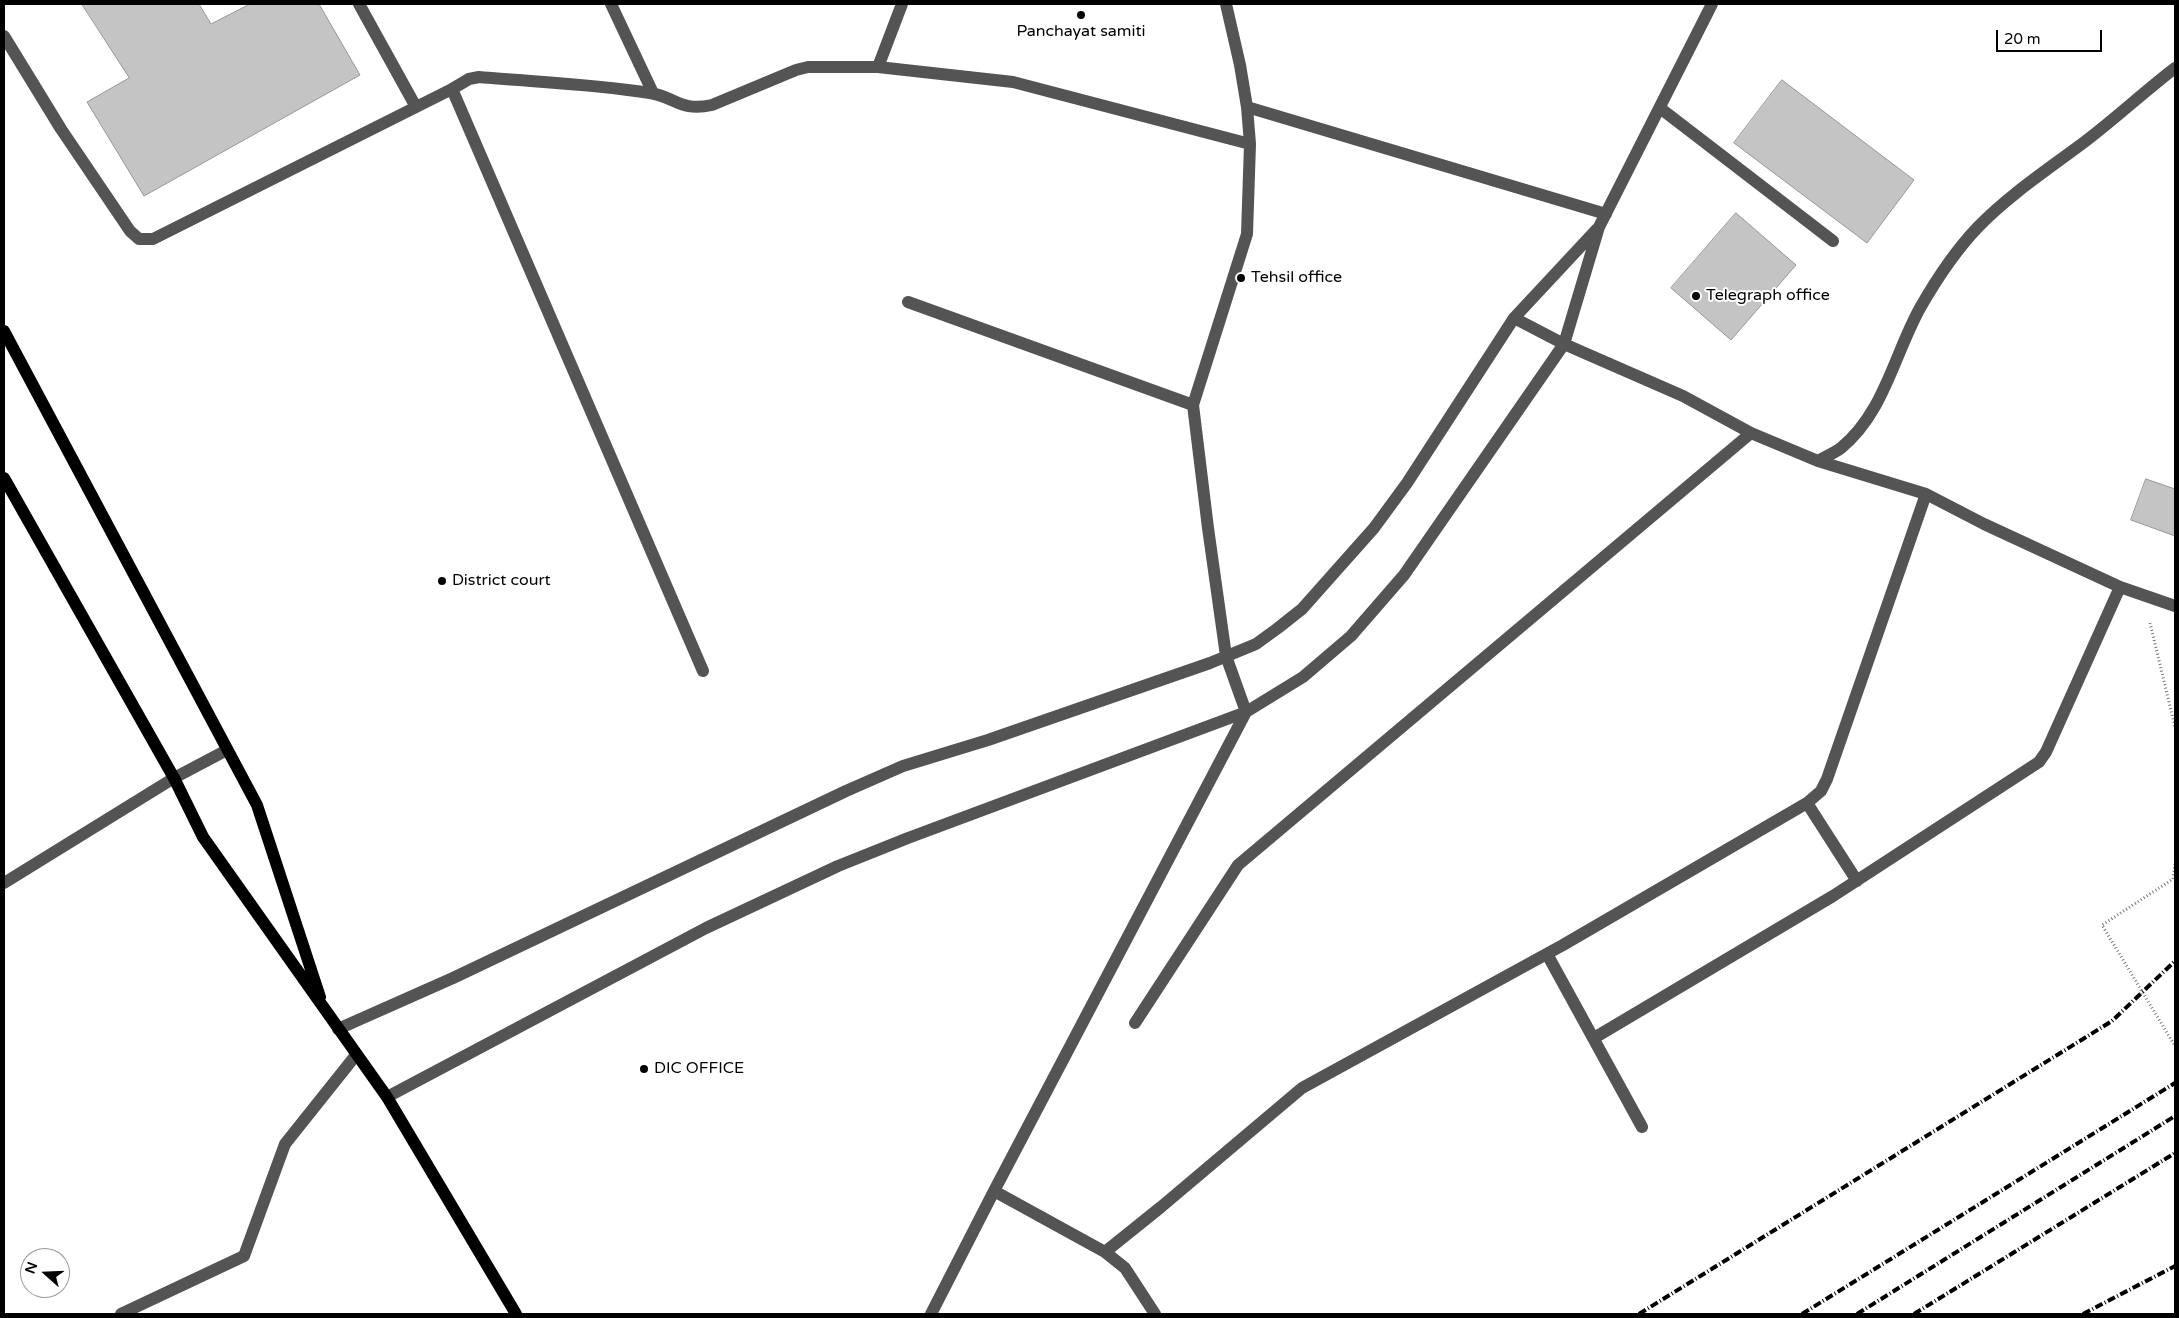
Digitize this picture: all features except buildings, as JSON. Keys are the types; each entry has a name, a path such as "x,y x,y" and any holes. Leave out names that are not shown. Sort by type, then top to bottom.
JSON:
{"main road":[{"path":"4,331 257,805 325,1011"},
{"path":"4,478 174,778 203,837 387,1097 516,1314"}],"street":[{"path":"359,4 416,107"},
{"path":"611,4 653,94"},
{"path":"878,66 902,4"},
{"path":"931,1314 1246,712 1226,656 1193,405 1247,234 1250,144 1247,108 1240,65 1226,4"},
{"path":"338,1029 453,978 846,791 903,766 988,740 1210,664 1256,644 1302,610 1374,528 1407,483 1514,318 1598,227 1712,4"},
{"path":"4,36 61,130 130,231 139,239 153,239 452,89 468,78 479,77 653,94 680,105 702,107 712,105 796,70 808,67 878,66 1013,82 1250,144"},
{"path":"1818,461 1840,449 1858,431 1877,406 1893,365 1920,308 1944,269 1978,227 2028,183 2088,139 2175,68"},
{"path":"452,89 703,671"},
{"path":"1247,108 1606,214"},
{"path":"1660,108 1833,241"},
{"path":"387,1097 706,928 838,866 1246,712 1303,677 1351,636 1404,575 1564,344 1598,227"},
{"path":"908,302 1193,405"},
{"path":"1514,318 1564,344 1683,396 1751,433 1818,461 1926,494 1984,524 2120,587 2175,606"},
{"path":"1135,1023 1238,865 1751,433"},
{"path":"1105,1252 1302,1088 1547,954 1808,803 1821,791 1828,779 1926,494"},
{"path":"1594,1038 1857,881 2039,762 2046,752 2120,587"},
{"path":"4,883 174,778 227,750"},
{"path":"1808,803 1857,881"},
{"path":"1547,954 1642,1127"},
{"path":"121,1314 244,1256 285,1144 356,1055"},
{"path":"994,1191 1105,1252 1124,1268 1155,1314"}],"path":[{"path":"2143,596 2175,727"},
{"path":"2175,864 2173,879 2102,925 2175,1046"}],"railway":[{"path":"1639,1314 2112,1021 2175,961"},
{"path":"1802,1314 2175,1083"},
{"path":"1857,1314 2175,1116"},
{"path":"1914,1314 2175,1153"},
{"path":"2083,1314 2175,1266"}],"place":[{"name":"Panchayat samiti","path":"1081,15"},
{"name":"Tehsil office","path":"1241,278"},
{"name":"Telegraph office","path":"1696,296"},
{"name":"District court","path":"442,581"},
{"name":"DIC OFFICE","path":"644,1069"}]}
